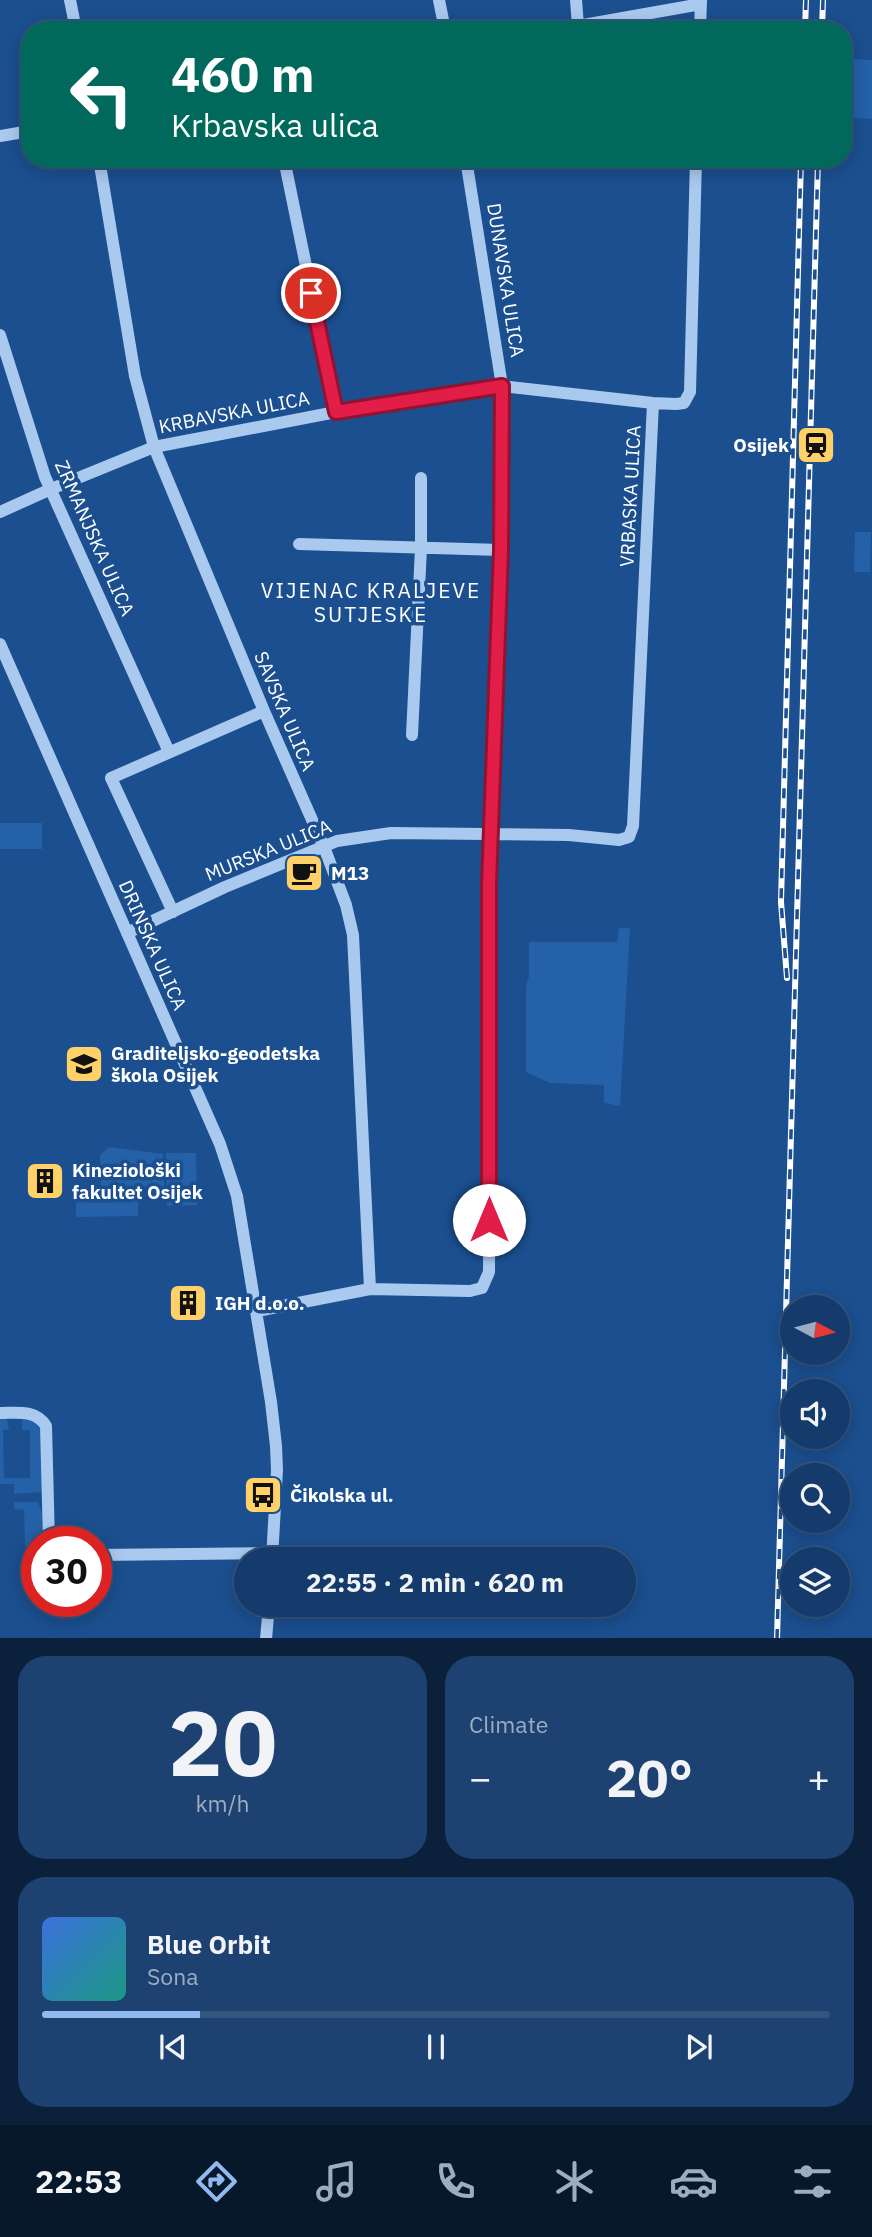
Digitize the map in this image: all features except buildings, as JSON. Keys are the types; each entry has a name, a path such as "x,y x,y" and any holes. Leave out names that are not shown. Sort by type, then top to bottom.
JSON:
{"street":[{"path":"70,0 74,21"},
{"path":"439,0 443,21"},
{"path":"576,0 578,21"},
{"path":"604,21 701,2 700,21"},
{"path":"0,136 21,132"},
{"name":"SAVSKA ULICA","path":"100,168 135,376 154,447 324,847 346,905 353,935 370,1289"},
{"path":"286,168 336,412"},
{"name":"DUNAVSKA ULICA","path":"370,1289 470,1291 482,1288 489,1272 491,833 501,550 502,386 467,168"},
{"name":"VRBASKA ULICA","path":"633,826 653,403 681,404 689,396 696,168"},
{"name":"ZRMANJSKA ULICA","path":"0,335 42,470 169,752"},
{"name":"KRBAVSKA ULICA","path":"0,512 154,447 336,412 502,386 653,403"},
{"path":"412,736 421,548 421,478"},
{"path":"299,544 501,550"},
{"name":"DRINSKA ULICA","path":"0,644 229,1168 237,1196 257,1311 276,1446 273,1547"},
{"path":"173,912 111,778 264,711"},
{"name":"MURSKA ULICA","path":"127,933 225,887 337,841 391,833 569,835 619,840 629,837 633,826"},
{"path":"257,1311 370,1289"},
{"path":"0,1413 31,1414 43,1420 46,1426 49,1526"},
{"path":"112,1555 234,1556"},
{"path":"266,1638 268,1617"}],"shaded area":[{"path":"854,59 872,60 872,119 852,118"},
{"path":"855,532 871,532 870,572 854,572"},
{"path":"0,823 42,823 42,849 0,849"},
{"path":"619,928 630,928 620,1106 604,1103 604,1085 550,1083 526,1072 529,942 617,942"},
{"path":"109,1147 163,1154 164,1187 101,1188 100,1155"},
{"path":"166,1153 196,1153 197,1205 167,1206"},
{"path":"138,1189 138,1216 76,1217 76,1190"},
{"path":"0,1418 7,1419 9,1430 3,1430 4,1478 30,1478 30,1430 22,1430 22,1419 34,1419 42,1430 42,1492 14,1494 14,1484 0,1484"},
{"path":"14,1502 38,1502 42,1512 42,1526 24,1526 24,1510 14,1509"}],"railway":[{"path":"805,21 806,0"},
{"path":"822,21 823,0"},
{"path":"787,978 781,902 801,168"},
{"path":"777,1638 818,168"}],"place":[{"name":"Osijek","path":"816,445"},
{"name":"M13","path":"304,873"},
{"name":"Graditeljsko-geodetska škola Osijek","path":"84,1064"},
{"name":"Kineziološki fakultet Osijek","path":"45,1181"},
{"name":"IGH d.o.o.","path":"188,1303"},
{"name":"Čikolska ul.","path":"263,1495"}],"district":[{"name":"VIJENAC KRALJEVE SUTJESKE","path":"371,603"}],"route":[{"path":"311,293 336,412 502,386 501,550 489,884 489,1220"}]}
